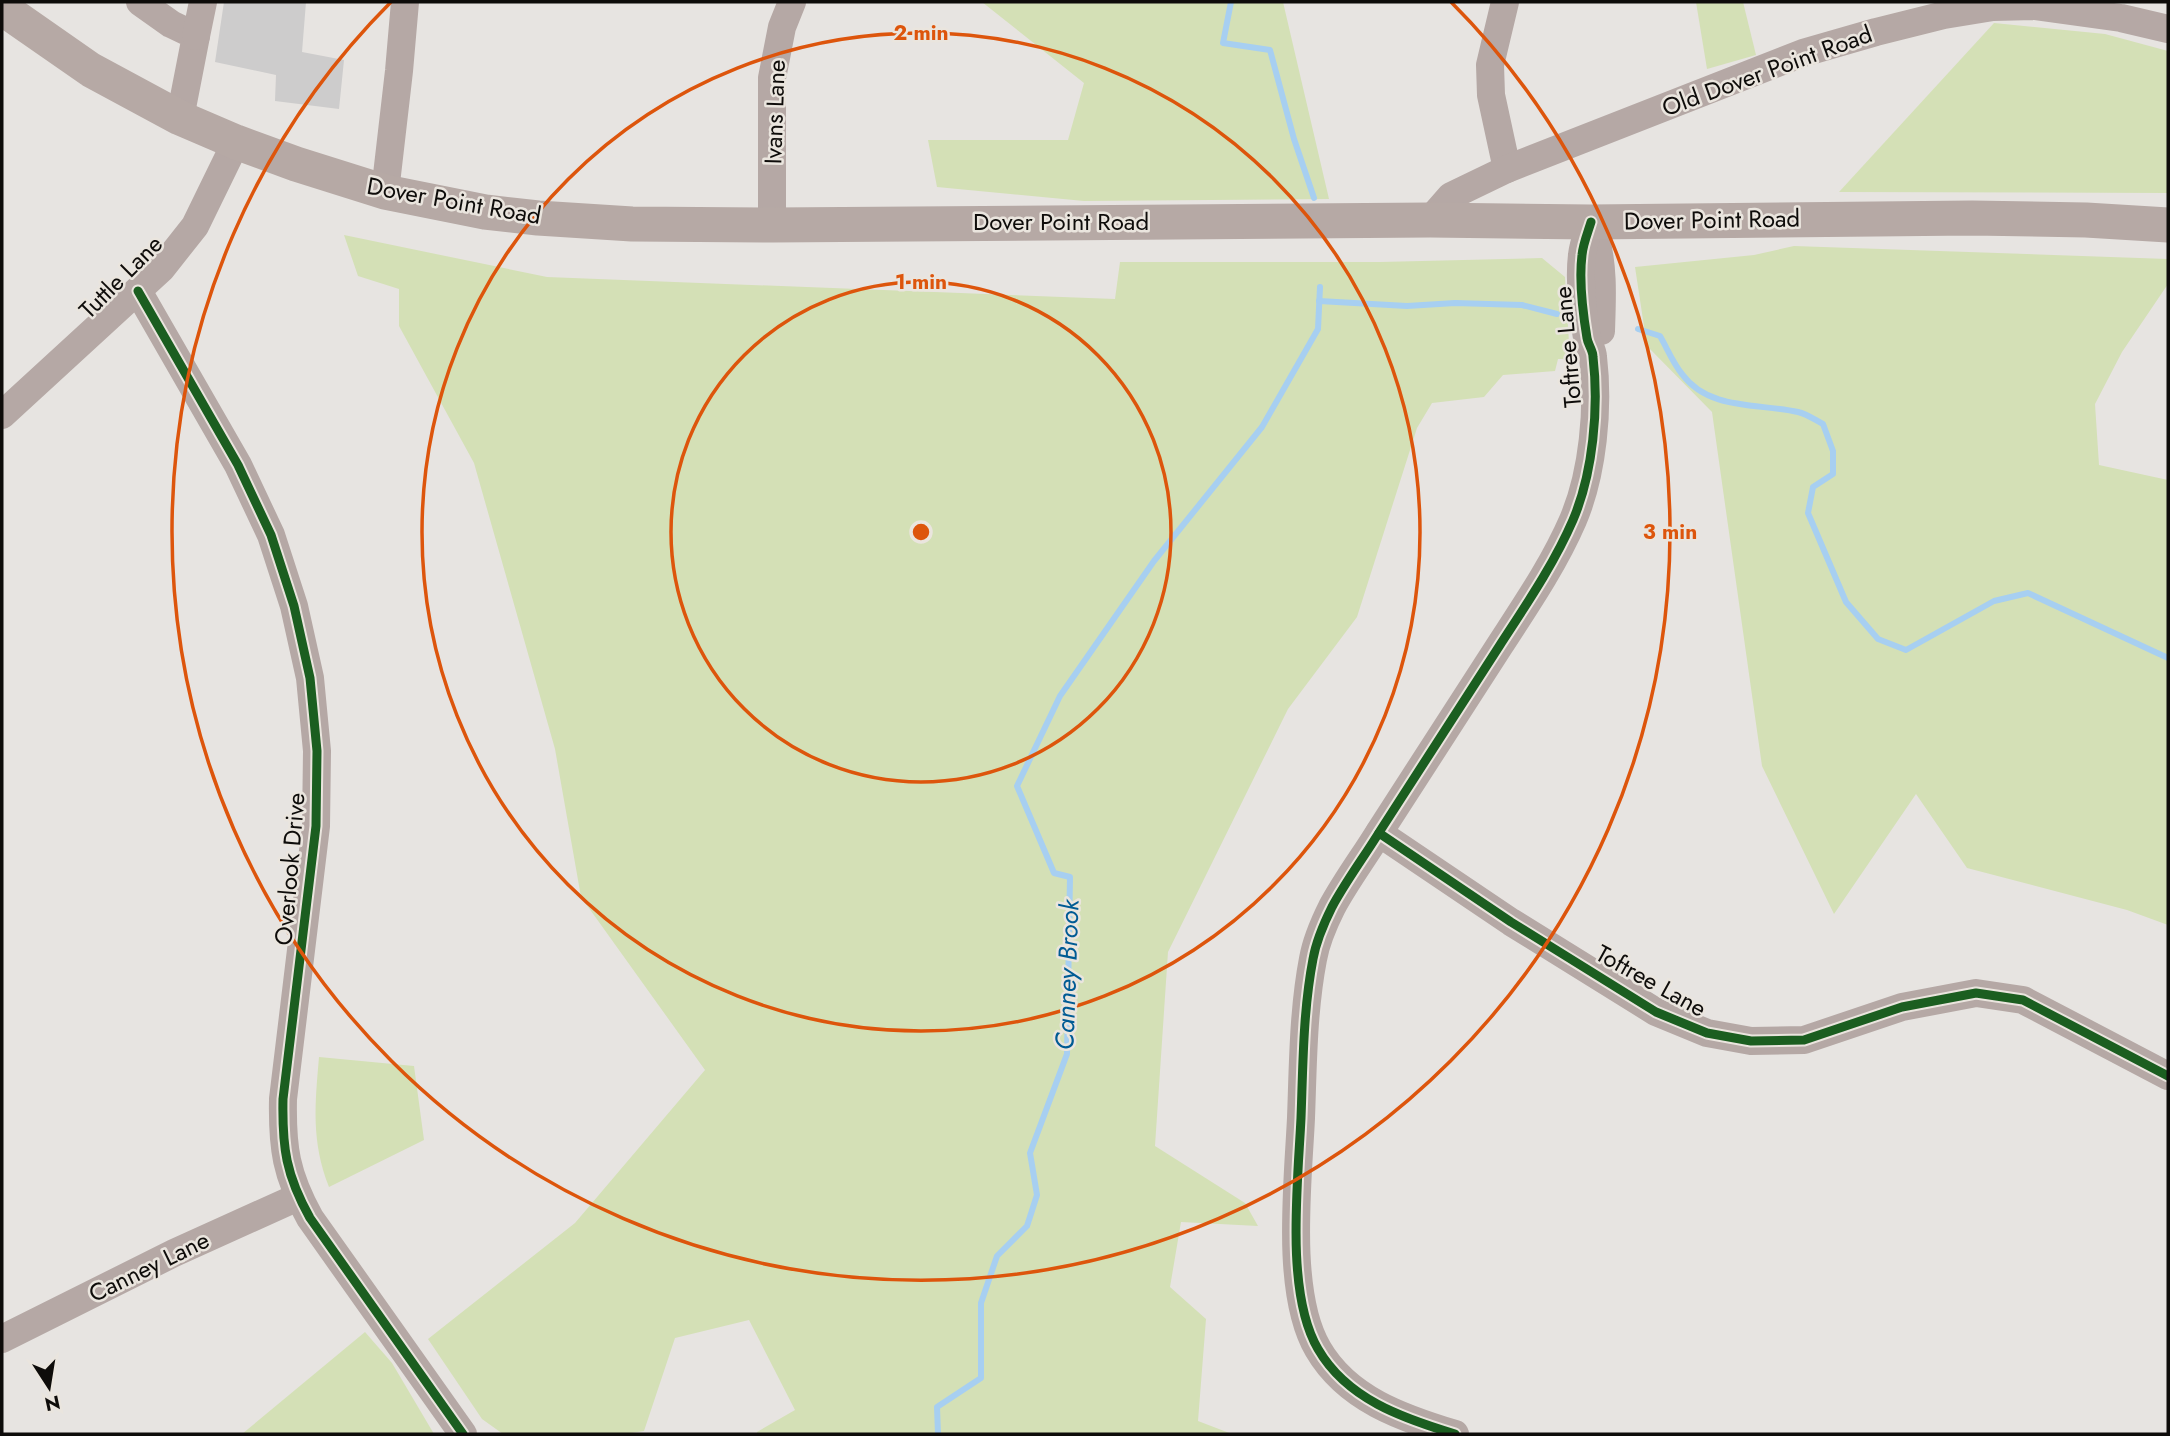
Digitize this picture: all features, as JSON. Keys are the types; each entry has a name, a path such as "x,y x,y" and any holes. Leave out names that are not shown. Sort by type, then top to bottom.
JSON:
{"main road":[{"name":"Dover Point Road","path":"2,8 91,70 180,118 236,142 385,192 485,212 538,218 632,224 772,225 1972,218 2168,225"}],"street":[{"path":"140,2 171,24 196,36"},
{"path":"180,118 202,2"},
{"path":"385,192 400,71 405,2"},
{"name":"Ivans Lane","path":"772,225 772,78 782,27 792,2"},
{"path":"1505,2 1490,65 1491,95 1507,169"},
{"name":"Old Dover Point Road","path":"1430,220 1451,196 1507,169 1803,53 1876,32 1944,15 1993,7 2034,6 2070,6 2168,29"},
{"name":"Tuttle Lane","path":"2,415 161,269 195,226 236,142"},
{"name":"Toftree Lane","path":"1455,1434 1389,1411 1368,1400 1330,1367 1316,1347 1307,1325 1297,1277 1297,1201 1306,1003 1314,955 1331,909 1520,615 1556,555 1586,486 1594,407 1593,353 1601,341 1603,286 1600,254 1591,222"},
{"name":"Overlook Drive","path":"138,291 238,466 271,535 294,606 310,678 317,751 316,826 282,1109 285,1155 298,1197 310,1218 463,1434"},
{"name":"Toftree Lane","path":"1379,833 1511,922 1656,1012 1707,1033 1751,1041 1804,1040 1902,1007 1976,993 2023,1000 2168,1076"},
{"name":"Canney Lane","path":"2,1339 174,1254 298,1197"}],"green space":[{"path":"982,2 1283,2 1329,199 1084,201 937,187 928,140 1068,140 1084,83"},
{"path":"1696,2 1743,2 1756,55 1707,69"},
{"path":"1994,23 2105,34 2168,51 2168,193 1839,192"},
{"path":"344,235 547,277 1115,299 1120,262 1380,262 1542,258 1565,277 1570,359 1558,359 1555,371 1503,375 1484,397 1432,403 1417,428 1357,617 1288,709 1168,952 1155,1146 1245,1203 1258,1226 1181,1222 1170,1287 1206,1319 1198,1421 1232,1434 757,1434 795,1410 749,1320 675,1338 644,1431 625,1434 503,1434 482,1419 428,1339 575,1223 705,1070 581,897 555,749 474,463 399,326 399,289 358,276"},
{"path":"1794,246 2168,259 2168,284 2122,352 2095,404 2099,465 2168,480 2168,925 2127,910 1967,868 1916,794 1834,914 1762,766 1712,412 1647,346 1635,267 1754,255"},
{"path":"319,1057 414,1066 424,1140 329,1187 317,1138"},
{"path":"365,1332 392,1363 434,1434 242,1434"}],"building":[{"path":"224,2 306,2 302,52 344,60 339,109 275,101 276,75 215,62"}],"waterway":[{"name":"Canney Brook","path":"1231,2 1223,43 1270,50 1294,139 1314,198"},
{"name":"Canney Brook","path":"938,1434 937,1407 981,1378 981,1303 997,1256 1027,1226 1037,1195 1030,1153 1067,1054 1070,877 1054,873 1017,786 1060,696 1154,561 1262,427 1318,329 1320,287"},
{"path":"1319,301 1407,306 1455,303 1522,305 1557,314"},
{"path":"1638,329 1660,336 1682,374 1693,386 1706,394 1736,404 1798,412 1823,424 1833,451 1833,474 1813,487 1808,513 1846,602 1878,639 1906,650 1994,601 2028,593 2168,658"}],"cycle path":[{"path":"1455,1434 1415,1421 1360,1394 1330,1366 1318,1349 1308,1326 1301,1298 1296,1237 1307,998 1316,946 1332,907 1539,584 1580,502 1590,461 1595,419 1593,354 1586,329 1581,275 1583,251 1591,222"},
{"path":"138,291 238,465 271,535 294,606 310,678 317,751 316,826 283,1099 283,1132 287,1161 310,1218 463,1434"},
{"path":"1379,833 1511,922 1656,1012 1707,1033 1751,1041 1804,1040 1902,1007 1976,993 2023,1000 2168,1076"}]}
